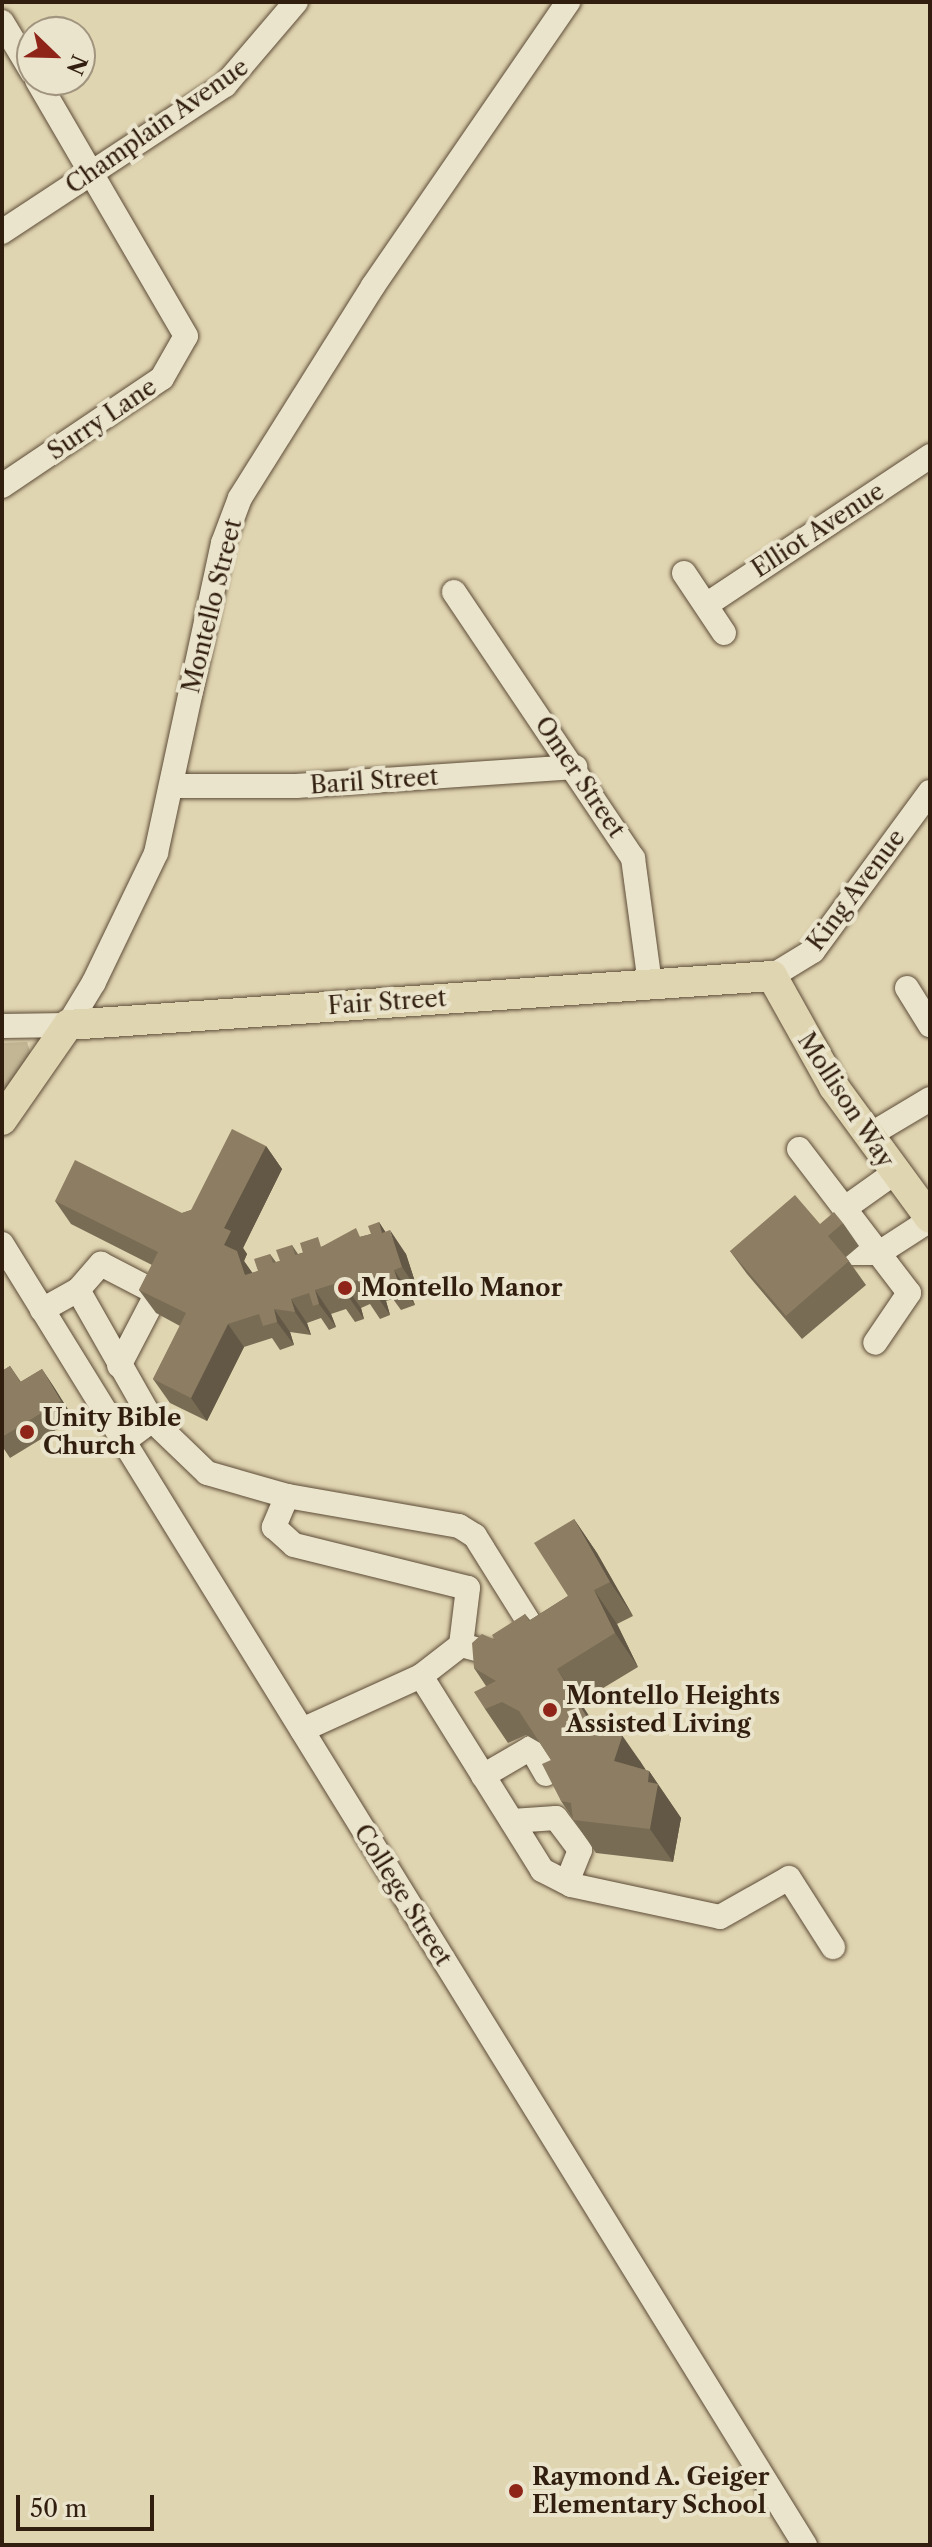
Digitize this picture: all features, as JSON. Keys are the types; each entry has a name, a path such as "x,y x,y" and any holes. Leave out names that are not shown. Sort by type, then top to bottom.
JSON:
{"main road":[{"name":"Fair Street","path":"68,1025 772,976"},
{"name":"Mollison Way","path":"772,976 868,1136 930,1219"},
{"name":"Montello Street","path":"2,1120 68,1025"}],"street":[{"name":"Champlain Avenue","path":"2,232 239,73 296,2"},
{"name":"Montello Street","path":"68,1025 131,915 173,786 223,543 254,469 568,2"},
{"path":"2,22 16,45"},
{"name":"Surry Lane","path":"2,486 162,378 185,347 178,312 47,96"},
{"name":"Elliot Avenue","path":"706,605 930,456"},
{"path":"684,573 724,633"},
{"name":"Omer Street","path":"454,592 575,767 633,858 650,983"},
{"name":"Baril Street","path":"173,786 296,786 575,767"},
{"name":"King Avenue","path":"772,976 813,951 930,792"},
{"path":"907,988 930,1025"},
{"name":"Fair Street","path":"2,1026 68,1025"},
{"path":"868,1136 930,1099"},
{"path":"799,1149 909,1293 875,1343"},
{"path":"894,1173 848,1212 846,1248 879,1253 930,1219"},
{"name":"College Street","path":"2,1244 805,2545"},
{"path":"42,1310 78,1290 101,1264 157,1293 119,1366"},
{"path":"78,1290 152,1420 207,1473 287,1496 459,1526 475,1536 530,1624 525,1636 495,1654 461,1645"},
{"path":"123,1442 152,1420 166,1395"},
{"path":"287,1496 274,1527 294,1545 468,1588"},
{"path":"302,1730 421,1676 461,1645 468,1588 494,1567"},
{"path":"421,1676 542,1870 567,1882 720,1917 789,1878 833,1947"},
{"path":"483,1776 531,1748 546,1774"},
{"path":"512,1821 556,1818 580,1850 567,1882"}],"shaded area":[{"path":"27,1042 31,1054 2,1097 2,1043"}],"building":[{"path":"232,1129 266,1146 224,1228 231,1231 224,1245 237,1251 245,1275 258,1271 254,1259 270,1254 273,1263 280,1261 276,1250 292,1245 295,1255 303,1253 300,1243 318,1237 321,1247 356,1228 360,1237 371,1234 368,1226 379,1222 382,1233 390,1230 402,1267 394,1270 398,1282 384,1287 380,1274 369,1278 374,1292 364,1295 358,1280 344,1284 348,1296 338,1299 334,1284 315,1290 319,1304 313,1306 309,1293 291,1299 295,1312 274,1309 277,1322 263,1326 259,1314 228,1324 191,1398 153,1379 186,1313 139,1290 158,1252 55,1201 75,1160 182,1213 191,1210"},
{"path":"795,1195 820,1224 834,1212 843,1223 828,1236 849,1261 786,1316 730,1251"},
{"path":"10,1366 20,1382 42,1369 61,1401 2,1437 2,1371"},
{"name":"Montello Heights Assisted Living","path":"574,1519 610,1582 594,1590 615,1633 557,1669 590,1722 617,1728 622,1737 614,1761 649,1771 648,1782 658,1784 650,1829 573,1820 571,1803 561,1801 542,1764 551,1760 519,1711 502,1702 485,1709 474,1692 496,1681 474,1668 472,1643 482,1634 495,1640 492,1635 525,1614 529,1621 568,1596 534,1543"}],"place":[{"name":"Montello Manor","path":"345,1288"},
{"name":"Unity Bible Church","path":"27,1432"},
{"name":"Montello Heights Assisted Living","path":"550,1710"},
{"name":"Raymond A. Geiger Elementary School","path":"516,2491"}]}
